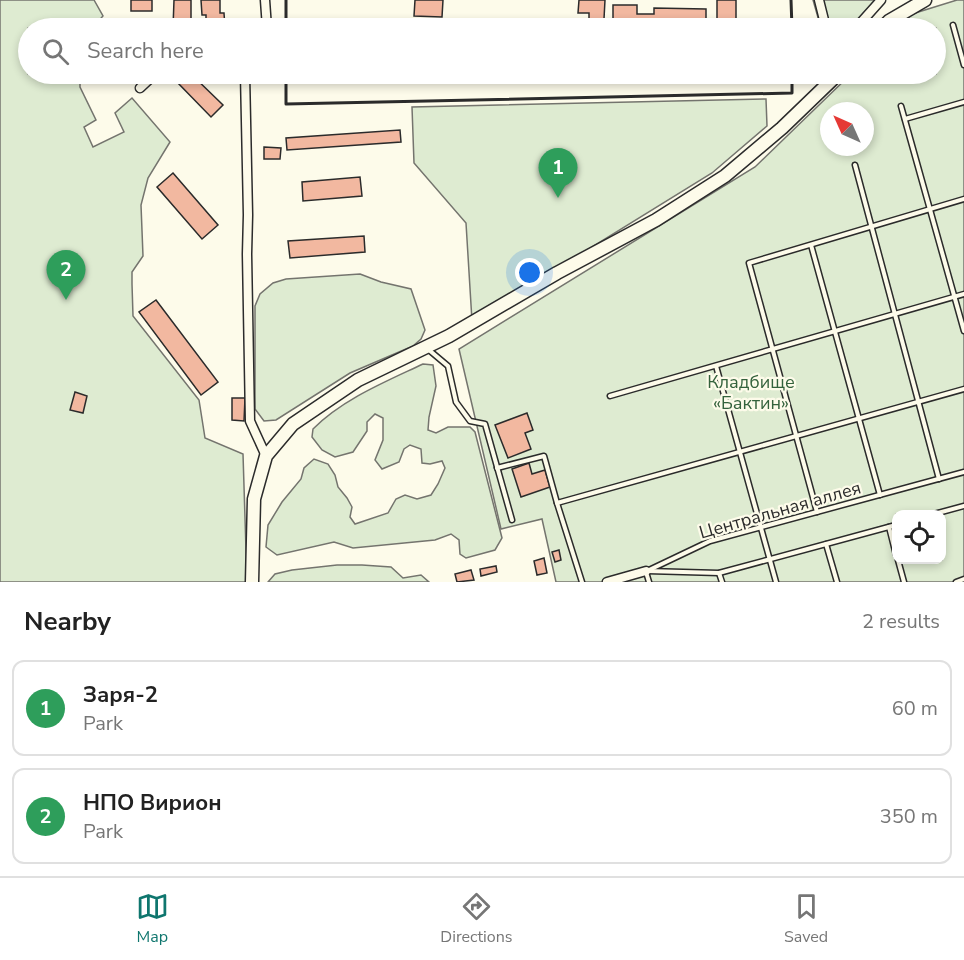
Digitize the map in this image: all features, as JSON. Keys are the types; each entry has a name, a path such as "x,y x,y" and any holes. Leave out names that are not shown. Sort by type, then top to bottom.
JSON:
{"street":[{"path":"265,0 266,18"},
{"path":"819,0 824,18"},
{"path":"865,18 881,0"},
{"path":"874,8 891,0"},
{"path":"894,18 925,0"},
{"path":"140,88 144,84"},
{"path":"245,84 250,421 266,456"},
{"path":"252,582 254,499 266,456 293,424 358,380 449,336 557,273 656,220 725,176 782,128 828,84"},
{"path":"606,582 646,571"}],"lane":[{"path":"953,25 964,65"},
{"path":"905,119 964,102"},
{"path":"901,106 964,331"},
{"path":"855,165 939,479"},
{"path":"818,512 749,263 964,199"},
{"path":"811,245 880,495"},
{"path":"610,396 964,294"},
{"path":"426,348 448,366 456,402 470,421 485,424 512,520"},
{"path":"716,366 776,582"},
{"path":"557,503 964,389"},
{"path":"497,468 544,456 582,582"},
{"name":"Центральная аллея","path":"646,571 711,541 964,472"},
{"path":"946,511 964,506"},
{"path":"649,582 646,571 719,573 892,526"},
{"path":"889,527 892,538"},
{"path":"826,544 837,582"},
{"path":"899,564 904,582"},
{"path":"719,573 722,582"},
{"path":"956,582 964,579"}],"green space":[{"path":"0,0 94,0 103,16 101,18 18,18 18,84 80,84 96,120 84,127 93,147 124,132 115,113 132,98 170,142 148,178 141,205 143,256 132,272 133,316 199,400 205,438 243,454 247,582 0,582"},
{"path":"813,0 883,0 868,18 818,18"},
{"name":"Кладбище «Бактин»","path":"957,0 964,0 964,582 556,582 542,519 501,529 459,349 755,167 820,104 820,156 874,156 874,102 822,102 841,84 946,84 946,18 908,18 912,14"},
{"path":"766,99 767,126 712,173 472,321 466,223 414,163 412,107"},
{"path":"360,274 411,289 425,330 421,339 413,346 350,373 276,420 264,421 255,409 255,306 260,294 273,283 286,279"},
{"path":"423,364 433,365 436,386 428,430 436,433 448,427 470,427 475,432 502,538 495,550 466,558 460,554 459,540 451,534 435,540 353,548 334,542 277,555 266,547 268,525 282,502 301,479 304,468 314,459 328,464 335,475 338,487 352,507 350,517 355,524 388,513 396,499 405,495 417,499 431,495 445,468 442,461 422,463 421,449 410,445 404,449 399,462 382,469 375,460 383,440 383,418 375,414 367,422 367,431 353,452 335,457 322,450 312,437 313,429 351,400"},
{"path":"337,565 391,567 403,578 421,575 429,582 268,582 275,574"}],"building":[{"path":"131,0 152,0 152,11 131,11"},
{"path":"174,0 191,0 191,18 173,18"},
{"path":"201,0 220,0 220,13 224,13 224,18 206,18 206,15 202,15"},
{"path":"415,0 443,0 442,17 414,16"},
{"path":"579,0 605,0 604,18 589,18 589,13 578,13"},
{"path":"717,0 736,0 736,18 717,18"},
{"path":"613,5 637,5 637,14 654,14 654,8 706,9 706,18 613,18"},
{"path":"179,84 201,84 223,105 211,117"},
{"path":"400,130 401,142 287,150 286,138"},
{"path":"264,147 281,148 280,159 264,159"},
{"path":"173,173 218,225 202,239 157,187"},
{"path":"360,177 362,196 303,201 302,182"},
{"path":"364,236 365,252 290,258 288,241"},
{"path":"156,300 218,382 201,395 139,312"},
{"path":"75,392 87,396 83,413 70,410"},
{"path":"232,398 245,398 244,421 232,420"},
{"path":"527,413 533,430 525,433 531,449 508,458 495,425"},
{"path":"529,463 532,474 545,470 550,487 521,497 512,469"},
{"path":"559,550 561,560 555,562 552,552"},
{"path":"544,558 547,573 537,575 534,561"},
{"path":"496,566 497,572 481,576 480,569"},
{"path":"471,570 474,580 457,582 455,574"}],"wall":[{"path":"286,0 286,18"},
{"path":"791,0 792,18"},
{"path":"286,84 286,104 792,93 792,84"}],"place":[{"name":"Заря-2","path":"558,198"},
{"name":"НПО Вирион","path":"66,300"}]}
